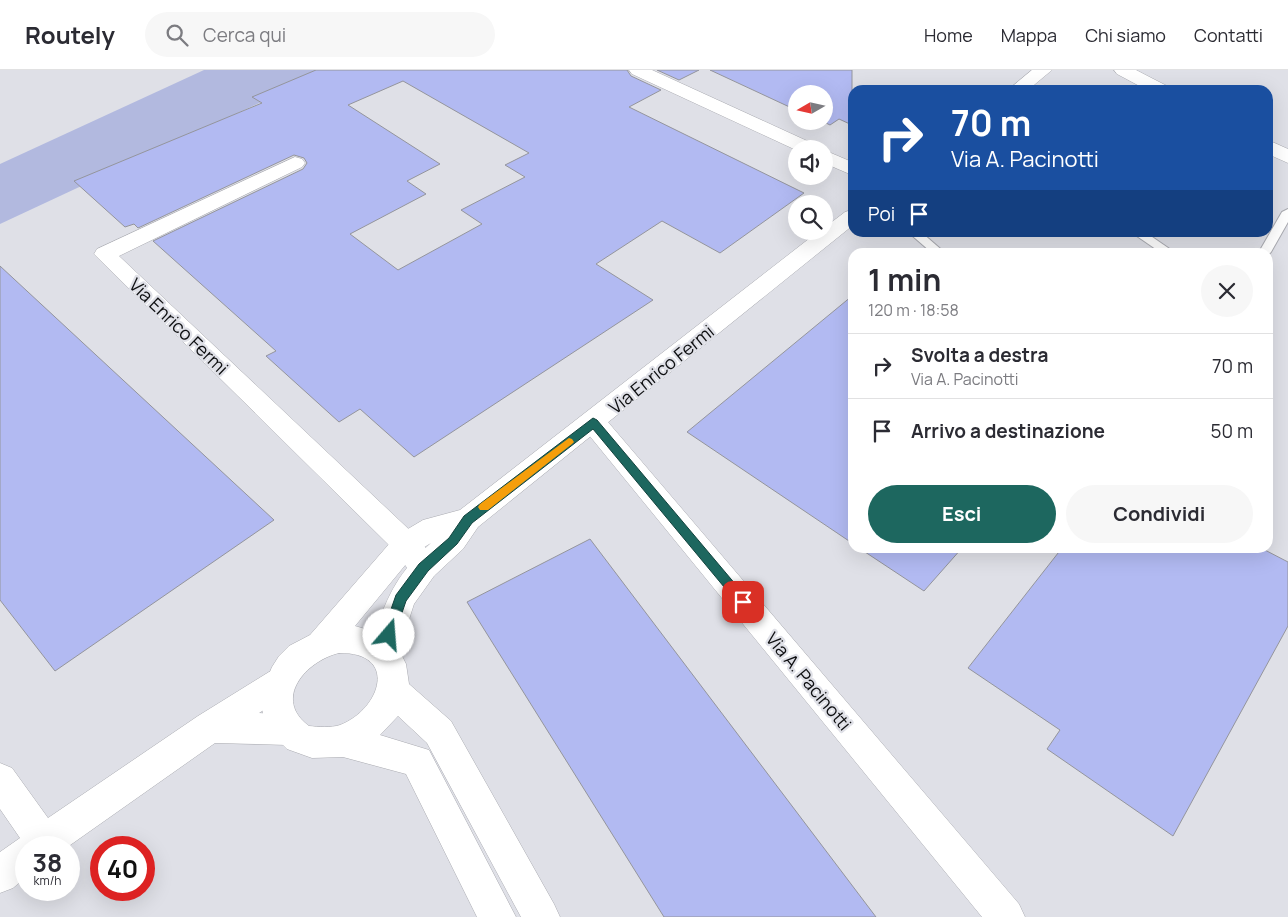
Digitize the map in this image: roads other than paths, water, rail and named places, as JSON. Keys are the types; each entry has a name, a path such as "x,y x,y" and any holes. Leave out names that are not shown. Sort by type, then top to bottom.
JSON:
{"street":[{"path":"638,70 790,140"},
{"path":"1024,85 1044,70"},
{"path":"1122,70 1150,85"},
{"path":"1273,149 1288,157"},
{"path":"833,160 848,167"},
{"name":"Via Enrico Fermi","path":"295,163 104,254 406,544 424,567"},
{"name":"Via Enrico Fermi","path":"383,652 401,599 424,567 453,541 468,519 848,219"},
{"name":"Via A. Pacinotti","path":"593,422 1006,917"},
{"name":"Via Enrico Fermi","path":"322,643 406,544 433,528 468,519"},
{"path":"341,639 359,640 372,644 383,652 390,663 393,676 393,690 386,706 375,721 359,734 340,741 320,743 302,740 288,730 278,716 276,699 280,682 290,666 305,652 322,643 341,639"},
{"path":"52,836 210,727 280,682"},
{"path":"393,690 439,732 541,917"},
{"path":"210,727 288,730"},
{"path":"340,741 418,761 433,795 497,917"},
{"path":"0,780 29,836"},
{"path":"0,875 15,863"}],"lane":[{"path":"1267,248 1287,216"},
{"path":"919,237 933,248"},
{"path":"1144,237 1162,248"}]}
